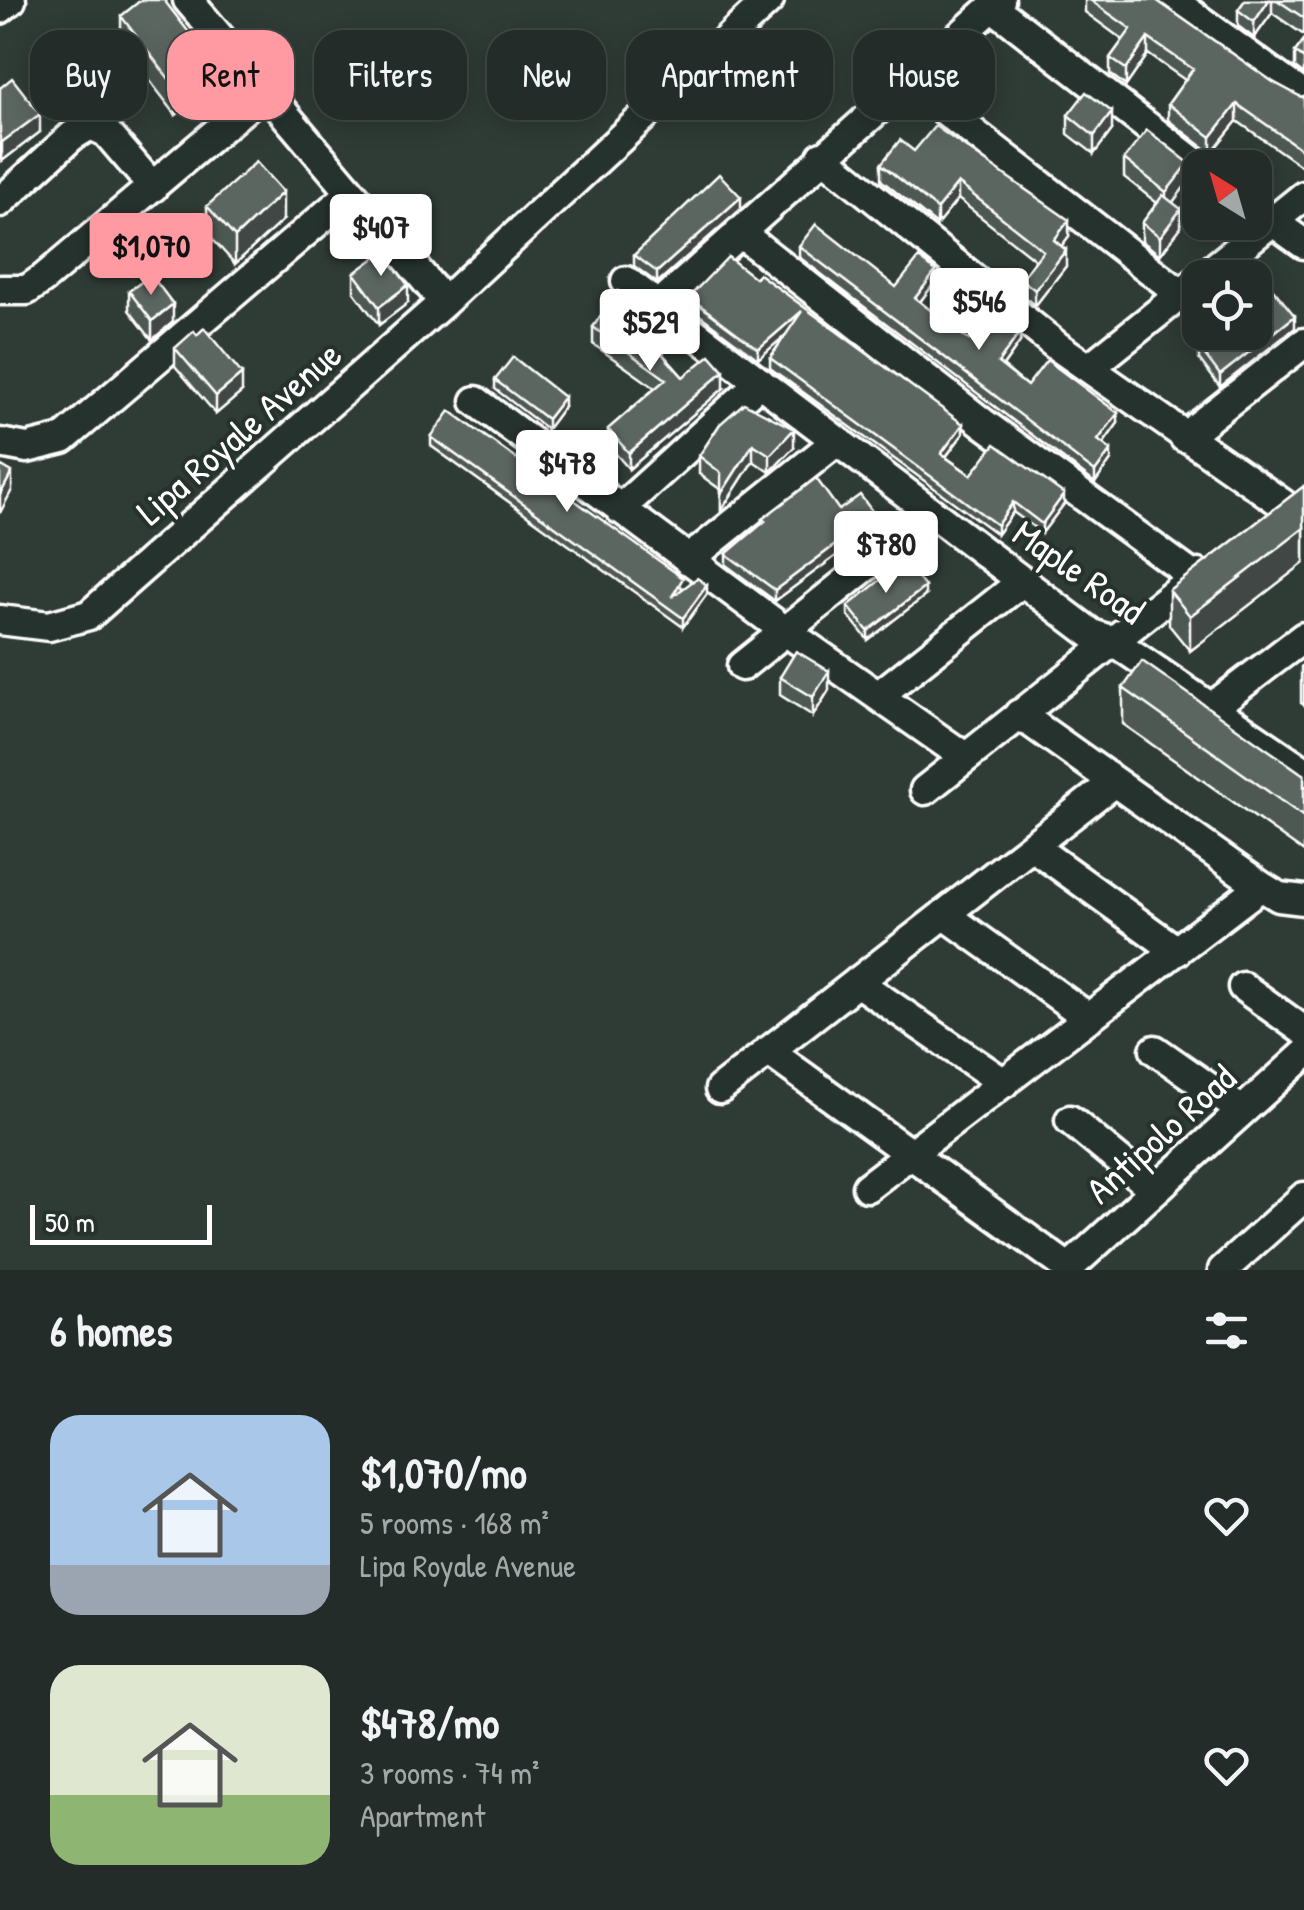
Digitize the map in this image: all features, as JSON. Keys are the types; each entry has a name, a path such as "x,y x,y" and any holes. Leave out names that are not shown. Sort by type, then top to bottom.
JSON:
{"street":[{"path":"0,10 11,0"},
{"path":"188,0 213,30"},
{"name":"Lipa Royale Avenue","path":"0,620 49,626 90,614 444,302 769,0"},
{"path":"1172,0 1304,96"},
{"path":"965,30 996,3 1182,153"},
{"path":"0,290 27,290 44,278 231,120"},
{"path":"288,120 444,302"},
{"path":"659,305 863,120"},
{"path":"962,120 1182,275"},
{"path":"0,202 72,136 90,125 106,132 152,187"},
{"path":"822,156 1089,368 1184,437 1294,496 1255,528"},
{"path":"0,443 27,448 63,439 351,194"},
{"path":"1272,212 1304,196"},
{"path":"1272,222 1304,244"},
{"path":"739,232 983,424 1194,577"},
{"path":"1218,260 1238,240"},
{"name":"Maple Road","path":"626,280 1092,634 1113,641 1304,771"},
{"path":"1089,368 1182,293"},
{"path":"1184,437 1304,343"},
{"path":"620,509 760,382"},
{"path":"476,401 784,630 965,757"},
{"path":"688,560 837,440"},
{"path":"742,666 932,513"},
{"path":"925,790 1217,558"},
{"path":"878,696 1023,581"},
{"path":"1212,708 1304,639"},
{"path":"1019,714 1261,886 1279,897 1304,900"},
{"path":"720,1089 1114,782"},
{"path":"1032,846 1178,950"},
{"path":"867,1186 1261,886"},
{"path":"944,914 1089,1018"},
{"path":"857,982 1004,1082"},
{"path":"1244,987 1304,1031"},
{"path":"1155,1050 1242,1112"},
{"path":"768,1051 1070,1269"},
{"name":"Antipolo Road","path":"1070,1269 1304,1055"},
{"path":"1070,1120 1156,1190"},
{"path":"1223,1270 1304,1197"}],"building":[{"path":"141,0 164,0 187,30 167,30 167,76 147,50 147,30 132,30 121,16"},
{"path":"1090,0 1156,0 1273,82 1304,96 1304,151 1237,104 1211,137 1168,104 1193,69 1148,38 1126,69 1110,58 1131,29"},
{"path":"1245,0 1269,0 1254,22 1238,10"},
{"path":"1277,0 1304,0 1304,18"},
{"path":"1304,40 1304,59 1295,52"},
{"path":"12,78 30,101 32,120 2,142 0,139 0,88"},
{"path":"1086,92 1112,112 1094,136 1068,115"},
{"path":"935,126 1069,220 1054,240 1066,250 1035,290 1021,279 1043,251 1029,239 958,183 937,209 881,164 900,140 914,151"},
{"path":"1147,130 1182,158 1182,172 1166,192 1124,159"},
{"path":"256,162 283,192 235,237 207,206"},
{"path":"719,174 741,197 657,272 634,255"},
{"path":"1163,195 1181,209 1160,237 1142,223"},
{"path":"816,224 896,287 919,258 936,271 915,298 969,340 991,310 1014,323 1020,332 998,363 1027,386 1047,360 1118,413 1098,440 1111,450 1095,472 799,246"},
{"path":"383,252 408,285 379,307 354,273"},
{"path":"728,257 755,278 759,274 963,424 941,454 971,475 995,444 1064,494 1042,524 1013,502 997,525 770,358 802,311 758,349 689,297"},
{"path":"151,275 173,304 152,321 129,291"},
{"path":"1272,290 1295,316 1272,334"},
{"path":"618,291 636,304 629,314 664,336 657,348 683,377 710,355 724,371 629,453 608,429 666,379 593,327"},
{"path":"204,328 242,374 216,396 175,348 194,331 197,335"},
{"path":"1201,350 1252,350 1220,375"},
{"path":"513,357 564,397 547,419 495,380"},
{"path":"744,403 794,429 770,455 753,444 721,494 721,473 699,456 720,424"},
{"path":"450,411 683,578 672,597 697,578 707,585 683,618 431,437"},
{"path":"0,465 12,472 0,495"},
{"path":"816,478 839,510 860,495 875,515 775,590 726,554 765,521 762,519"},
{"path":"1304,486 1304,528 1190,616 1169,590"},
{"path":"904,561 925,587 868,631 848,606"},
{"path":"796,651 829,671 813,697 780,677"},
{"path":"1142,661 1304,775 1304,817 1123,688"}]}
